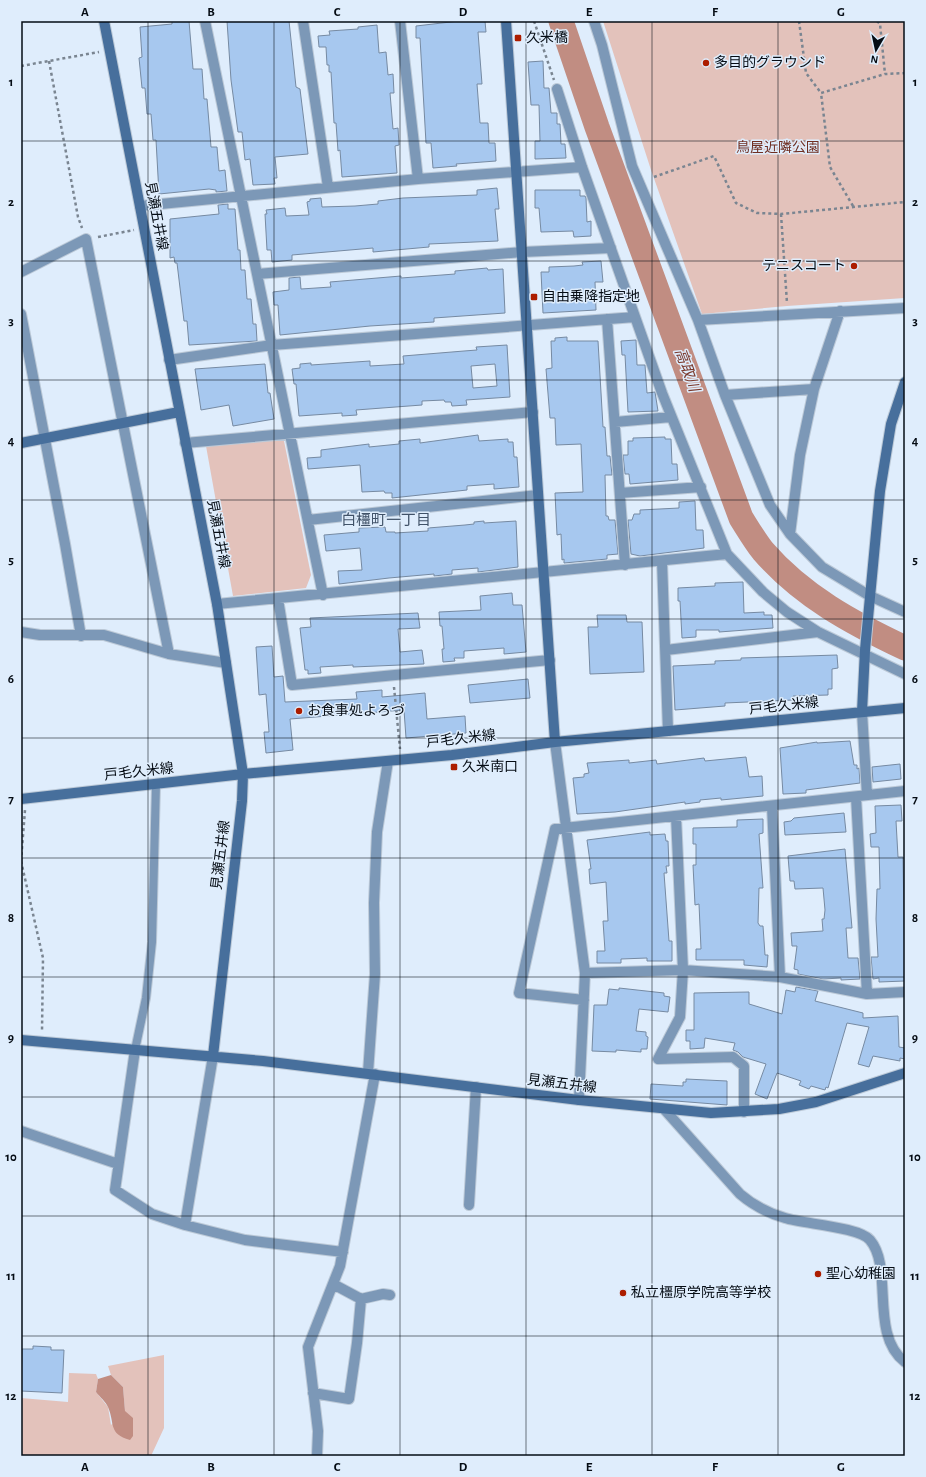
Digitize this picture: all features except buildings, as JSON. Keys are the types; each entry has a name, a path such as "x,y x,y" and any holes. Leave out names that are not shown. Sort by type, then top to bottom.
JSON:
{"main road":[{"name":"見瀬五井線","path":"104,21 217,604 243,774 242,801 213,1056"},
{"path":"506,21 555,742"},
{"path":"862,712 865,652 880,491 891,424 905,382"},
{"path":"21,443 179,412"},
{"name":"戸毛久米線","path":"23,798 243,774 401,760 555,742 905,708"},
{"name":"見瀬五井線","path":"21,1040 213,1056 579,1100 711,1113 779,1109 816,1102 905,1073"}],"street":[{"path":"205,21 323,595"},
{"path":"303,21 328,187"},
{"path":"400,21 418,179"},
{"path":"594,21 602,45 632,166 698,320 725,395 770,505 790,534 822,567 870,596 905,612"},
{"path":"557,90 582,166 671,417 701,487 727,554 763,592 818,632 865,652 905,674"},
{"path":"140,206 241,197 328,187 582,166"},
{"path":"21,272 86,239 169,654"},
{"path":"257,274 522,252 611,248"},
{"path":"698,320 905,308"},
{"path":"790,534 800,455 814,389 840,311"},
{"path":"21,314 25,360 45,439 81,636"},
{"path":"169,360 272,345 635,317"},
{"path":"607,319 625,564"},
{"path":"725,395 814,389"},
{"path":"185,443 290,432 533,412"},
{"path":"615,422 671,417"},
{"path":"620,493 701,487"},
{"path":"308,520 538,495"},
{"path":"217,604 323,595 727,554"},
{"path":"662,561 668,731"},
{"path":"278,599 292,685 550,660"},
{"path":"21,632 40,635 104,635 169,654 226,663"},
{"path":"666,650 818,632"},
{"path":"862,712 867,795"},
{"path":"555,742 585,972 579,1100"},
{"path":"317,1456 318,1431 308,1347 333,1284 343,1252 372,1074 375,974 374,909 377,832 388,761"},
{"path":"584,1000 519,993 555,829 905,791"},
{"path":"856,797 867,994"},
{"path":"772,806 780,977"},
{"path":"676,816 683,970 680,1016 658,1059 733,1057 744,1066 744,1112"},
{"path":"585,972 683,970 780,977 867,994 905,992"},
{"path":"135,1050 115,1190 152,1214 184,1225 245,1240 343,1252"},
{"path":"184,1225 213,1056"},
{"path":"470,1205 476,1087"},
{"path":"664,1109 740,1194 754,1205 787,1219 858,1233 869,1239 875,1248 880,1261 882,1304 890,1342 895,1352 905,1362"},
{"path":"21,1131 118,1164"},
{"path":"333,1284 361,1299 383,1294 390,1295"},
{"path":"313,1393 349,1399 357,1344 361,1299"}],"lane":[{"path":"135,1050 146,998 152,942 156,784"}],"path":[{"path":"534,21 557,90"},
{"path":"800,21 806,73 821,93 830,167 853,206"},
{"path":"877,21 880,24 884,74"},
{"path":"21,66 110,50"},
{"path":"49,61 78,217 86,239 144,228"},
{"path":"821,93 884,74 905,73"},
{"path":"654,177 714,156 736,203 757,213 781,214 905,202"},
{"path":"781,214 787,306"},
{"path":"392,676 401,760"},
{"path":"23,798 21,861 43,958 42,1042"}],"green space":[{"name":"鳥屋近隣公園","path":"603,21 905,21 905,298 787,306 702,314 651,170"},
{"path":"276,437 284,441 311,575 306,588 233,596 206,446"},
{"path":"164,1355 164,1428 151,1456 21,1456 21,1398 68,1402 69,1373 96,1374 98,1379 96,1392 108,1407 111,1425 125,1411 123,1387 111,1375 108,1366"}],"shaded area":[{"path":"111,1375 123,1387 125,1411 133,1418 133,1436 130,1440 118,1435 115,1431 108,1407 96,1392 98,1379"}],"waterway":[{"name":"高取川","path":"561,21 597,127 741,518 763,551 794,582 811,595 847,618 905,648"}],"place":[{"name":"久米橋","path":"518,38"},
{"name":"多目的グラウンド","path":"706,63"},
{"name":"テニスコート","path":"854,266"},
{"name":"自由乗降指定地","path":"534,297"},
{"name":"お食事処よろづ","path":"299,711"},
{"name":"久米南口","path":"454,767"},
{"name":"聖心幼稚園","path":"818,1274"},
{"name":"私立橿原学院高等学校","path":"623,1293"}],"district":[{"name":"白橿町一丁目","path":"386,520"}]}
